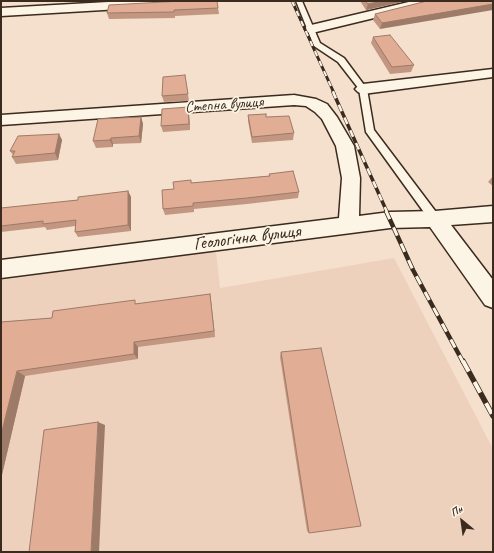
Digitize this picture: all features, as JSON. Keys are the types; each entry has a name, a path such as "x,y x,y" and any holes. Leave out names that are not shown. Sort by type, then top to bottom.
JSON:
{"street":[{"path":"6,12 190,1"},
{"path":"312,28 428,1"},
{"path":"363,89 493,73"},
{"name":"Степна вулиця","path":"1,120 294,100 310,102 321,108 329,118 344,146 351,178 349,226"},
{"name":"Геологічна вулиця","path":"1,269 390,220 435,220 493,214"},
{"path":"435,220 493,298"}],"lane":[{"path":"299,1 312,28 317,44 341,60 363,89 369,130 435,220"}],"shaded area":[{"path":"216,251 220,288 394,258 493,449 493,552 1,552 1,280"}],"building":[{"path":"182,1 217,1 218,8 174,10 174,12 107,13 109,5"},
{"path":"365,1 382,1 368,4"},
{"path":"427,1 493,1 493,4 382,23 375,14"},
{"path":"390,35 414,65 392,67 373,37"},
{"path":"185,75 188,94 162,96 163,77"},
{"path":"188,107 189,124 161,126 162,109"},
{"path":"266,114 266,117 289,116 294,133 252,137 248,115"},
{"path":"141,117 139,136 93,141 98,119"},
{"path":"59,134 55,153 12,157 15,151 10,151 18,136"},
{"path":"293,171 299,192 193,203 193,206 163,209 162,190 174,189 173,182 191,180 191,183 270,176 269,174"},
{"path":"128,191 128,225 75,232 76,220 43,224 43,221 1,226 1,208 78,200 78,197"},
{"path":"210,294 214,331 134,342 134,354 17,371 1,435 1,322 52,318 53,311 135,300 135,304"},
{"path":"321,348 361,526 309,533 281,352"},
{"path":"98,422 91,552 29,552 44,430"}],"railway":[{"path":"292,1 334,93"},
{"path":"333,92 387,212"},
{"path":"386,211 413,270 463,362"},
{"path":"463,361 493,416"}]}
